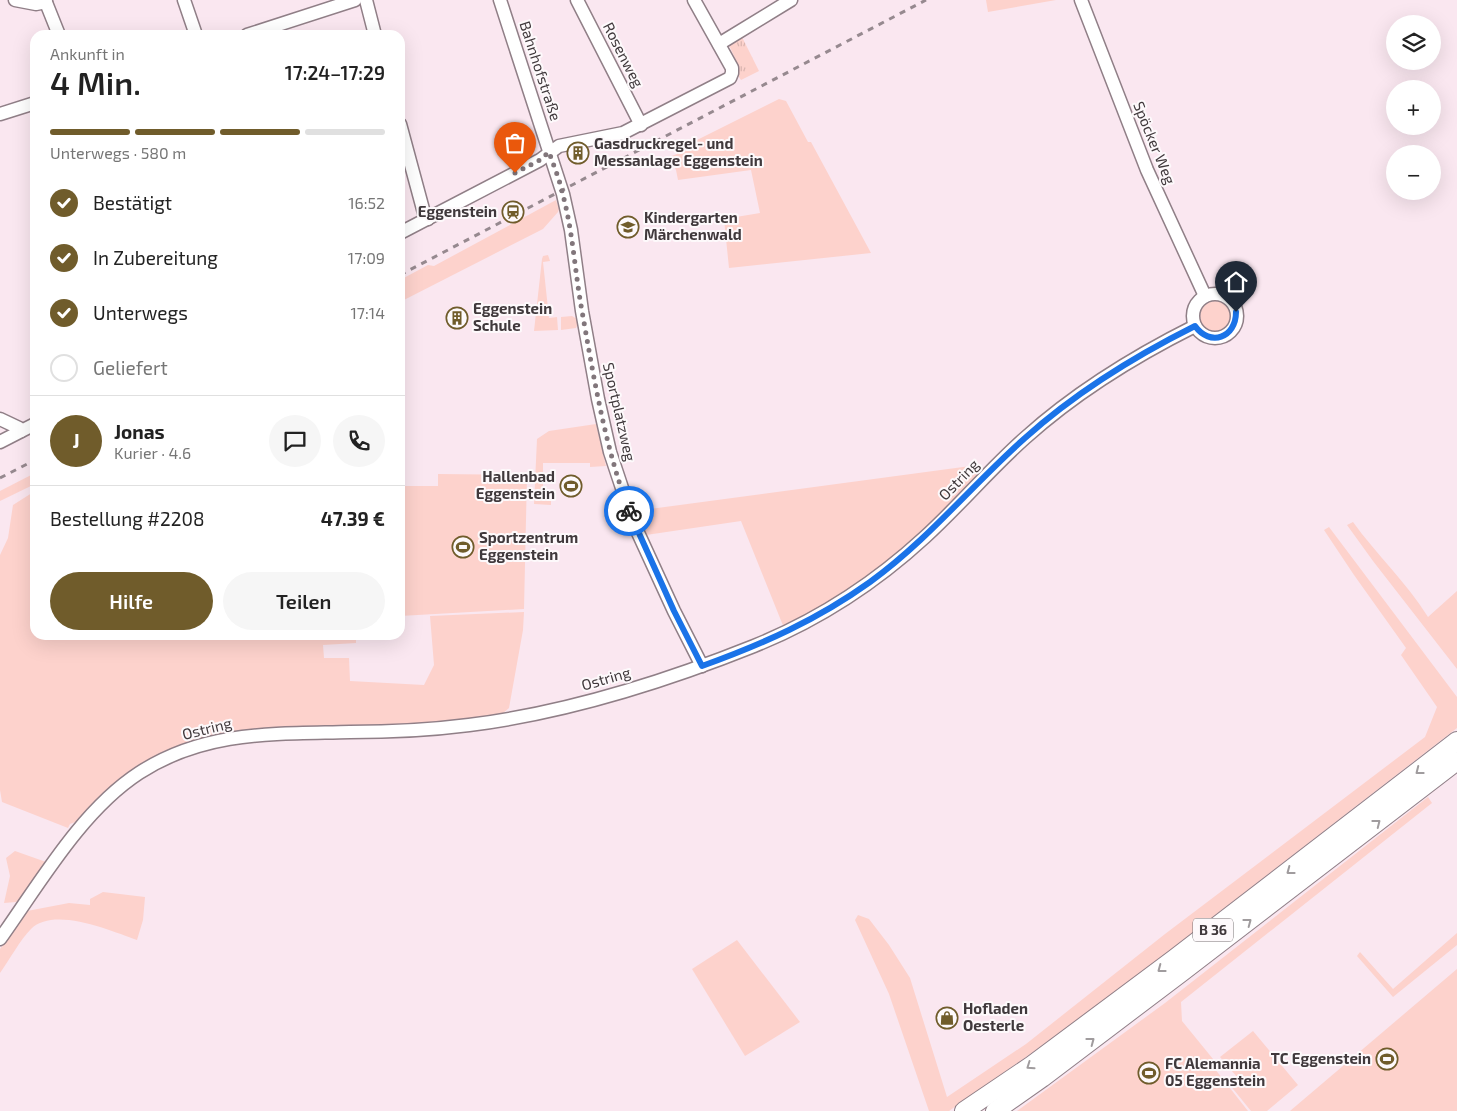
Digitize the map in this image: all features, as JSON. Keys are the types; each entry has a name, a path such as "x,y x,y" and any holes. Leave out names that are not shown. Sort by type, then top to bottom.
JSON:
{"highway":[{"name":"B 36","path":"964,1111 1032,1065 1174,959 1457,741"},
{"name":"B 36","path":"995,1111 1175,978 1457,761"}],"street":[{"path":"15,0 36,4 46,1 57,30"},
{"path":"184,0 194,30"},
{"path":"262,30 355,0"},
{"path":"366,0 374,30"},
{"name":"Bahnhofstraße","path":"500,0 549,152"},
{"name":"Rosenweg","path":"577,0 641,125"},
{"path":"405,230 540,160 559,146 623,133 730,78 732,68 694,0"},
{"path":"719,44 791,0"},
{"name":"Spöcker Weg","path":"1081,0 1147,170 1205,296"},
{"path":"0,114 30,105"},
{"path":"405,143 424,213 428,219"},
{"name":"Sportplatzweg","path":"549,152 567,210 582,311 601,417 610,452 634,524 702,666"},
{"path":"1219,294 1230,300 1236,312 1234,326 1225,335 1218,338 1204,335 1195,326 1193,312 1195,305 1205,296 1219,294"},
{"name":"Ostring","path":"0,939 76,832 113,792 138,773 189,748 227,738 268,734 414,730 510,719 556,710 602,698 702,666 792,630 871,581 925,537 991,470 1026,437 1052,416 1113,372 1195,326"},
{"path":"0,419 19,428 21,431"},
{"path":"0,442 30,426"}],"green space":[{"path":"986,0 1056,0 988,12"},
{"path":"742,37 759,71 741,80 737,74 737,63 729,45"},
{"path":"779,99 786,101 808,142 811,142 871,253 729,268 724,219 760,213 751,170 678,180 676,170 669,157 677,154 677,150"},
{"path":"556,200 558,212 543,229 405,299 405,277 428,265 434,266"},
{"path":"548,255 550,261 543,262 549,318 557,317 558,330 534,331 542,259 543,256"},
{"path":"1215,301 1221,302 1229,310 1229,322 1221,330 1215,331 1209,330 1201,322 1200,316 1201,310 1209,302"},
{"path":"572,316 577,319 578,324 576,328 561,330 561,317"},
{"path":"596,424 606,466 590,467 590,463 543,463 543,497 551,497 551,505 534,504 537,439 549,431"},
{"path":"978,465 981,467 980,475 902,549 843,594 784,628 741,521 646,535 635,511"},
{"name":"Sportzentrum Eggenstein","path":"438,474 527,475 524,609 405,616 405,486 438,486"},
{"path":"30,476 30,486 0,501 0,491"},
{"path":"30,494 30,640 356,640 356,643 323,645 324,658 349,658 350,681 424,685 434,665 430,616 524,612 523,630 509,708 501,715 469,720 395,726 267,728 227,733 192,741 164,751 135,768 78,821 70,824 68,828 2,802 0,790 0,555 8,538 13,505"},
{"path":"1353,522 1411,592 1428,617 1457,591 1457,669 1347,525"},
{"path":"1329,527 1457,697 1457,728 1143,971 1033,1052 949,1111 929,1111 889,994 855,920 858,915 869,919 889,945 910,978 947,1097 1026,1044 1165,934 1425,737 1437,707 1401,655 1406,648 1324,530"},
{"path":"1428,797 1432,803 1181,1002 1182,1021 1213,1059 1211,1064 1248,1111 1017,1111 1165,1003"},
{"path":"15,851 46,862 21,898 16,902 4,903 10,876 6,858"},
{"path":"103,892 145,897 143,920 137,940 83,922 54,920 41,922 27,933 0,973 0,949 27,911 69,903 90,905 90,899"},
{"path":"1457,933 1457,945 1393,997 1357,956 1360,952 1393,989"},
{"path":"737,940 800,1022 745,1056 692,969"},
{"name":"TC Eggenstein","path":"1457,969 1457,1111 1290,1111"},
{"path":"1253,1031 1298,1085 1267,1111 1251,1111 1229,1084 1237,1077 1220,1057"}],"railway":[{"path":"405,272 926,0"},
{"path":"0,478 30,463"}],"way so far":[{"path":"515,173 540,160 549,152 563,194 603,426 629,511"}],"place":[{"name":"Gasdruckregel- und Messanlage Eggenstein","path":"578,153"},
{"name":"Eggenstein","path":"513,212"},
{"name":"Kindergarten Märchenwald","path":"628,227"},
{"name":"Eggenstein Schule","path":"457,318"},
{"name":"Hallenbad Eggenstein","path":"571,486"},
{"name":"Sportzentrum Eggenstein","path":"463,547"},
{"name":"Hofladen Oesterle","path":"947,1018"},
{"name":"TC Eggenstein","path":"1387,1059"},
{"name":"FC Alemannia 05 Eggenstein","path":"1149,1073"}],"route":[{"path":"629,511 674,611 702,666 792,630 871,581 925,537 1026,437 1072,400 1113,372 1195,326 1198,331 1211,338 1225,335 1234,326 1236,312"}]}
